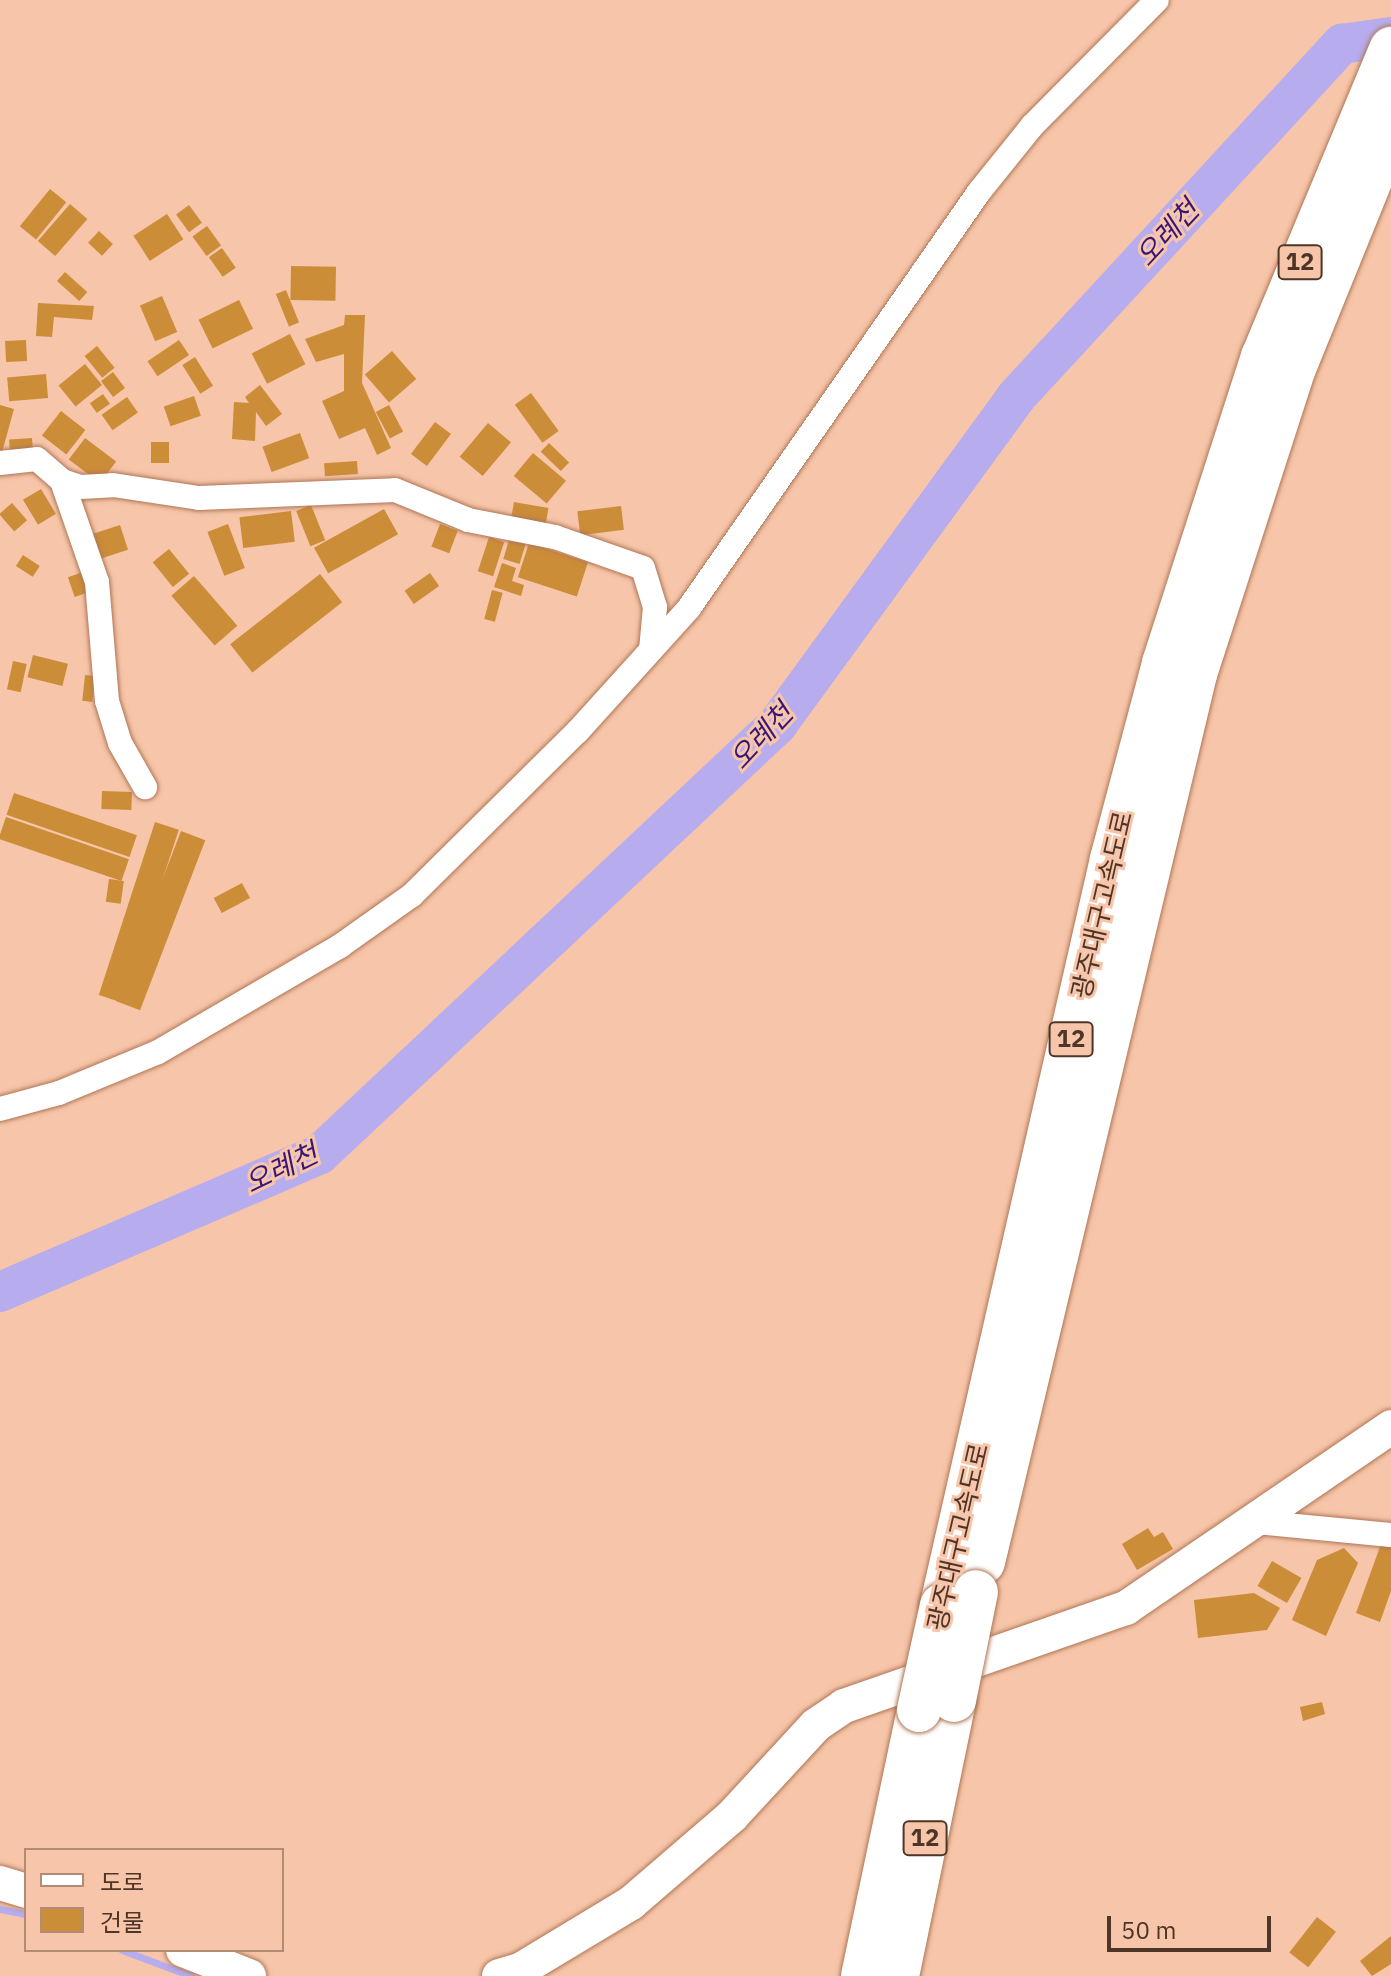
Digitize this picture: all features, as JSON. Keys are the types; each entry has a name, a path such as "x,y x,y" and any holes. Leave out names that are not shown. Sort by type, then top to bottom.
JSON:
{"highway":[{"name":"광주대구고속도로","path":"863,1976 936,1705 959,1598 1195,674 1240,481 1313,229 1391,49"},
{"name":"광주대구고속도로","path":"1240,481 1294,368 1391,129"},
{"name":"광주대구고속도로","path":"897,1976 936,1705"}],"street":[{"path":"0,1109 59,1093 158,1052 353,937 412,895 651,650 722,564 979,192 1032,126 1157,0"},
{"path":"0,463 37,459 62,481 80,487 113,485 199,498 395,490 468,520 555,537 643,568 655,607 651,650"},
{"path":"62,481 97,582 107,701 120,743 145,787"},
{"path":"499,1976 520,1970 631,1903 732,1816 816,1725 844,1706 1099,1620 1161,1587 1391,1427"},
{"path":"1256,1522 1391,1535"},
{"path":"0,1883 24,1890"},
{"path":"188,1952 249,1976"}],"building":[{"path":"50,189 66,202 36,240 20,226"},
{"path":"70,204 87,219 55,256 38,241"},
{"path":"189,205 202,223 189,232 176,214"},
{"path":"167,214 183,239 150,261 133,236"},
{"path":"207,226 221,245 207,256 192,237"},
{"path":"99,231 113,244 102,256 88,243"},
{"path":"222,248 236,268 223,277 209,257"},
{"path":"291,266 336,267 335,301 290,300"},
{"path":"65,272 87,292 79,301 57,281"},
{"path":"286,290 299,322 289,327 276,294"},
{"path":"162,296 177,332 155,341 140,305"},
{"path":"239,300 253,329 213,348 199,320"},
{"path":"38,303 94,306 92,320 54,317 52,337 36,336"},
{"path":"345,315 365,315 362,383 391,448 377,455 365,428 339,439 322,401 344,391 344,354 316,362 305,339 344,325"},
{"path":"290,334 305,364 267,384 252,354"},
{"path":"26,340 27,361 6,362 5,341"},
{"path":"179,340 189,355 158,376 147,361"},
{"path":"97,346 115,368 102,378 85,356"},
{"path":"392,351 416,379 389,403 365,375"},
{"path":"195,357 213,386 200,394 182,365"},
{"path":"85,364 102,385 76,406 59,385"},
{"path":"113,372 125,388 113,397 101,381"},
{"path":"46,374 48,398 9,401 7,377"},
{"path":"260,385 282,414 266,426 256,412 255,441 232,439 234,402 249,403 245,397"},
{"path":"531,393 559,431 542,443 515,405"},
{"path":"103,394 110,404 97,413 90,403"},
{"path":"194,396 201,416 171,426 164,406"},
{"path":"127,397 138,413 113,430 102,415"},
{"path":"0,405 14,409 1,456 0,456"},
{"path":"389,405 403,431 390,439 376,412"},
{"path":"61,411 85,430 66,455 42,435"},
{"path":"435,422 451,434 427,466 411,454"},
{"path":"488,423 511,442 483,476 460,457"},
{"path":"300,433 309,458 272,472 262,447"},
{"path":"32,438 33,452 10,454 9,440"},
{"path":"85,438 116,461 100,483 69,460"},
{"path":"151,442 169,442 169,463 151,463"},
{"path":"549,443 569,462 561,471 541,452"},
{"path":"533,453 566,481 547,504 514,476"},
{"path":"357,461 358,474 325,476 324,463"},
{"path":"41,489 56,514 38,525 23,500"},
{"path":"514,502 548,508 545,528 511,522"},
{"path":"12,503 27,520 14,532 0,515"},
{"path":"311,505 325,540 310,546 296,511"},
{"path":"621,506 624,530 580,535 577,511"},
{"path":"384,509 398,534 328,573 314,548"},
{"path":"291,511 295,542 243,548 239,517"},
{"path":"228,524 245,568 224,576 207,532"},
{"path":"440,524 458,531 449,553 431,546"},
{"path":"120,525 128,550 96,560 88,536"},
{"path":"489,537 504,542 493,576 478,571"},
{"path":"510,537 526,542 520,564 503,559"},
{"path":"529,543 588,562 577,596 518,577"},
{"path":"169,549 189,574 173,587 153,562"},
{"path":"23,555 40,566 33,577 16,566"},
{"path":"502,563 516,568 512,581 524,585 521,596 494,587"},
{"path":"83,572 90,592 75,597 68,577"},
{"path":"430,573 439,586 414,604 405,591"},
{"path":"320,574 342,602 252,673 230,644"},
{"path":"194,576 237,626 215,645 171,596"},
{"path":"492,590 503,593 495,622 484,619"},
{"path":"33,655 68,664 62,686 27,677"},
{"path":"13,661 27,664 21,692 7,689"},
{"path":"85,675 95,676 92,702 82,701"},
{"path":"102,791 132,792 131,810 101,809"},
{"path":"14,793 137,835 129,857 7,815"},
{"path":"6,817 129,859 121,881 0,839"},
{"path":"155,822 179,830 123,1003 99,995"},
{"path":"181,831 205,840 140,1010 116,1001"},
{"path":"109,879 124,881 121,904 106,902"},
{"path":"242,883 250,898 222,913 214,898"},
{"path":"1148,1528 1154,1537 1163,1532 1173,1549 1137,1570 1122,1544"},
{"path":"1381,1544 1391,1547 1391,1591 1380,1622 1356,1613"},
{"path":"1344,1548 1358,1563 1326,1636 1292,1620 1317,1560"},
{"path":"1272,1561 1301,1578 1287,1603 1258,1586"},
{"path":"1254,1593 1280,1608 1267,1630 1198,1638 1194,1600"},
{"path":"1322,1702 1325,1714 1303,1721 1300,1707"},
{"path":"1317,1917 1336,1932 1308,1967 1289,1952"},
{"path":"1391,1936 1391,1964 1372,1976 1360,1961"}],"waterway":[{"name":"오례천","path":"0,1292 320,1154 777,725 1016,397 1342,44 1391,37"},
{"path":"0,1909 24,1914"},
{"path":"127,1952 191,1976"}]}
